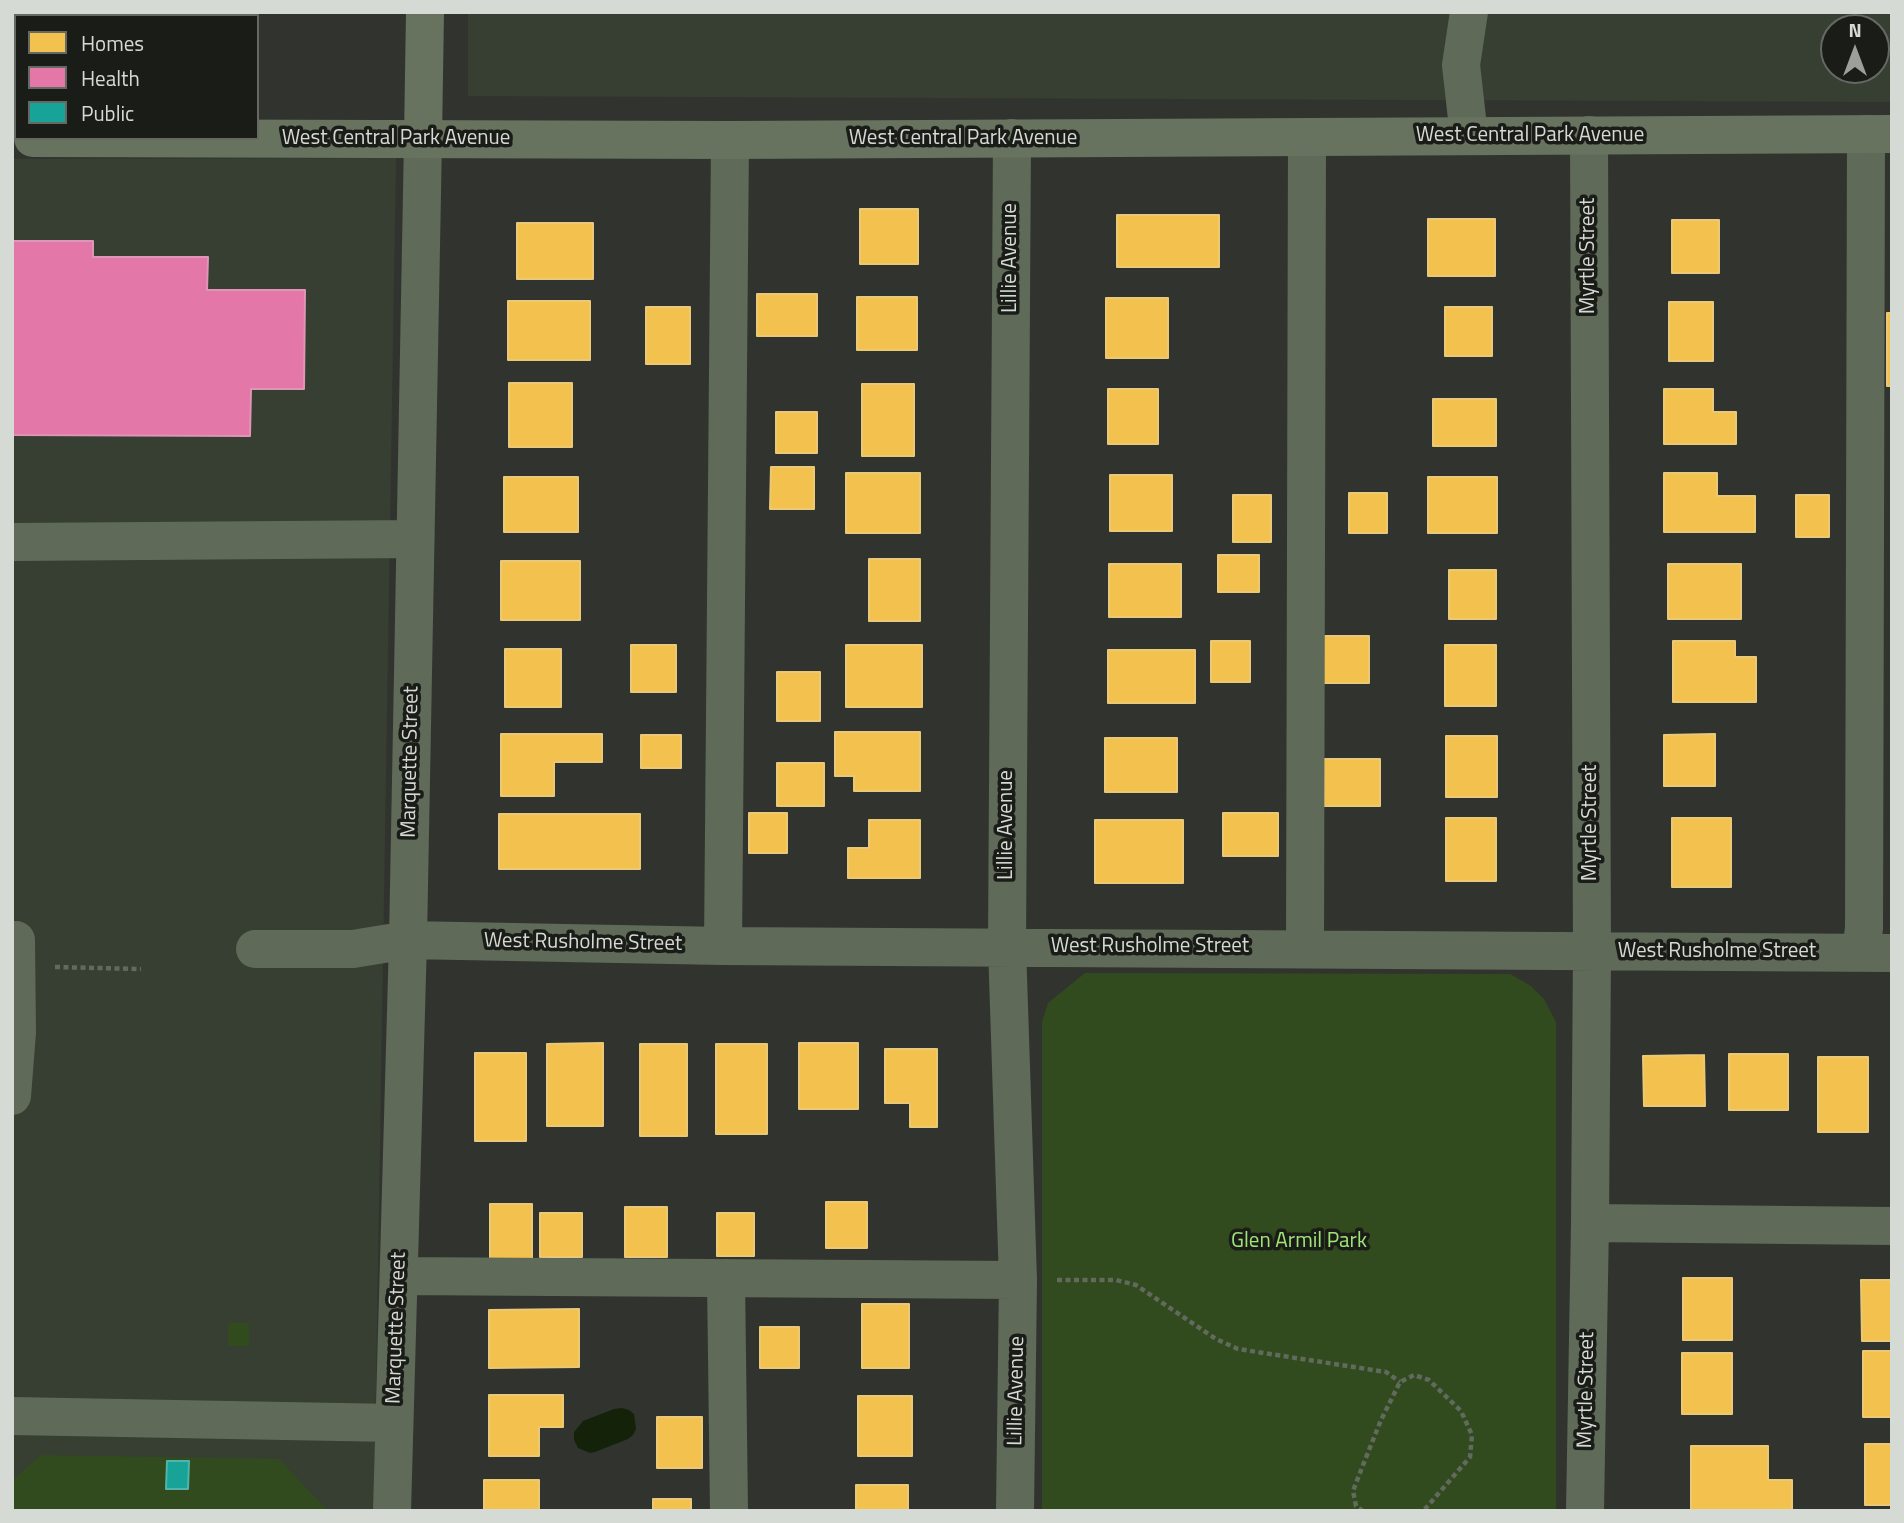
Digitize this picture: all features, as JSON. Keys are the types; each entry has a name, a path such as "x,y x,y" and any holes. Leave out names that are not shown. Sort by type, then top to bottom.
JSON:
{"main road":[{"name":"Marquette Street","path":"423,139 425,12"},
{"name":"West Central Park Avenue","path":"259,139 730,140 1879,134"}],"street":[{"path":"1469,12 1461,65 1469,136"},
{"path":"1876,953 1864,928 1878,523 1879,134"},
{"name":"Myrtle Street","path":"1585,1511 1592,951 1588,135"},
{"path":"1305,949 1307,137"},
{"name":"Lillie Avenue","path":"1012,138 1006,946 1018,1280 1015,1511"},
{"name":"Marquette Street","path":"392,1511 408,940 423,139"},
{"path":"723,946 730,140"},
{"path":"12,542 415,539"},
{"path":"12,940 16,940 17,1019 12,1096"},
{"name":"West Rusholme Street","path":"255,949 353,949 408,940 723,946 1876,953"},
{"path":"1590,1223 1892,1226"},
{"path":"399,1276 1018,1280"},
{"path":"726,1278 729,1511"},
{"path":"12,1416 394,1423"}],"path":[{"path":"47,967 141,969"},
{"path":"1018,1280 1116,1280 1136,1284 1216,1339 1238,1349 1386,1372 1400,1382"},
{"path":"1363,1511 1356,1506 1353,1491 1381,1420 1400,1382 1414,1376 1429,1380 1461,1411 1472,1435 1469,1457 1421,1511"}],"shaded area":[{"path":"468,12 1892,12 1892,102 468,96"},
{"path":"396,158 374,1511 12,1511 12,159"},
{"path":"622,1408 634,1414 636,1429 633,1435 595,1452 590,1453 578,1448 574,1432 583,1421"}],"green space":[{"name":"Glen Armil Park","path":"1085,973 1510,974 1531,986 1544,999 1556,1022 1556,1511 1042,1511 1042,1022 1048,1003"},
{"path":"228,1323 249,1323 249,1346 228,1346"},
{"path":"41,1455 279,1459 328,1511 12,1511 12,1481"}],"building: Homes":[{"path":"860,209 918,209 918,264 860,264"},
{"path":"1117,215 1219,215 1219,267 1117,267"},
{"path":"1428,219 1495,219 1495,276 1428,276"},
{"path":"1672,220 1719,220 1719,273 1672,273"},
{"path":"517,223 593,223 593,279 517,279"},
{"path":"757,294 817,294 817,336 757,336"},
{"path":"857,297 917,297 917,350 857,350"},
{"path":"1106,298 1168,298 1168,358 1106,358"},
{"path":"508,301 590,301 590,360 508,360"},
{"path":"1669,302 1713,302 1713,361 1669,361"},
{"path":"646,307 690,307 690,364 646,364"},
{"path":"1445,307 1492,307 1492,356 1445,356"},
{"path":"1887,313 1892,313 1892,386 1887,386"},
{"path":"509,383 572,383 572,447 509,447"},
{"path":"862,384 914,384 914,456 862,456"},
{"path":"1108,389 1158,389 1158,444 1108,444"},
{"path":"1664,389 1713,389 1713,412 1736,412 1736,444 1664,444"},
{"path":"1433,399 1496,399 1496,446 1433,446"},
{"path":"776,412 817,412 817,453 776,453"},
{"path":"771,467 814,467 814,509 770,509"},
{"path":"846,473 920,473 920,533 846,533"},
{"path":"1664,473 1717,473 1717,496 1755,496 1755,532 1664,532"},
{"path":"1110,475 1172,475 1172,531 1110,531"},
{"path":"504,477 578,477 578,532 504,532"},
{"path":"1428,477 1497,477 1497,533 1428,533"},
{"path":"1349,493 1387,493 1387,533 1349,533"},
{"path":"1233,495 1271,495 1271,542 1233,542"},
{"path":"1796,495 1829,495 1829,537 1796,537"},
{"path":"1218,555 1259,555 1259,592 1218,592"},
{"path":"869,559 920,559 920,621 869,621"},
{"path":"501,561 580,561 580,620 501,620"},
{"path":"1109,564 1181,564 1181,617 1109,617"},
{"path":"1668,564 1741,564 1741,619 1668,619"},
{"path":"1449,570 1496,570 1496,619 1449,619"},
{"path":"1323,636 1369,636 1369,683 1323,683"},
{"path":"1211,641 1250,641 1250,682 1211,682"},
{"path":"1673,641 1735,641 1735,657 1756,657 1756,702 1673,702"},
{"path":"631,645 676,645 676,692 631,692"},
{"path":"846,645 922,645 922,707 846,707"},
{"path":"1445,645 1496,645 1496,706 1445,706"},
{"path":"505,649 561,649 561,707 505,707"},
{"path":"1108,650 1195,650 1195,703 1108,703"},
{"path":"777,672 820,672 820,721 777,721"},
{"path":"835,732 920,732 920,791 854,791 854,776 835,776"},
{"path":"501,734 602,734 602,762 554,762 554,796 501,796"},
{"path":"1715,734 1715,786 1664,786 1664,735"},
{"path":"641,735 681,735 681,768 641,768"},
{"path":"1446,736 1497,736 1497,797 1446,797"},
{"path":"1105,738 1177,738 1177,792 1105,792"},
{"path":"1324,759 1380,759 1380,806 1324,806"},
{"path":"777,763 824,763 824,806 777,806"},
{"path":"749,813 787,813 787,853 749,853"},
{"path":"1223,813 1278,813 1278,856 1223,856"},
{"path":"499,814 640,814 640,869 499,869"},
{"path":"1446,818 1496,818 1496,881 1446,881"},
{"path":"1672,818 1731,818 1731,887 1672,887"},
{"path":"869,820 920,820 920,878 848,878 848,848 869,848"},
{"path":"1095,820 1183,820 1183,883 1095,883"},
{"path":"603,1043 603,1126 547,1126 547,1044"},
{"path":"799,1043 858,1043 858,1109 799,1109"},
{"path":"640,1044 687,1044 687,1136 640,1136"},
{"path":"716,1044 767,1044 767,1134 716,1134"},
{"path":"885,1049 937,1049 937,1127 910,1127 910,1103 885,1103"},
{"path":"475,1053 526,1053 526,1141 475,1141"},
{"path":"1729,1054 1788,1054 1788,1110 1729,1110"},
{"path":"1704,1055 1705,1106 1644,1106 1643,1056"},
{"path":"1818,1057 1868,1057 1868,1132 1818,1132"},
{"path":"826,1202 867,1202 867,1248 826,1248"},
{"path":"490,1204 532,1204 532,1260 490,1260"},
{"path":"625,1207 667,1207 667,1257 625,1257"},
{"path":"540,1213 582,1213 582,1257 540,1257"},
{"path":"717,1213 754,1213 754,1256 717,1256"},
{"path":"1683,1278 1732,1278 1732,1340 1683,1340"},
{"path":"1861,1280 1892,1280 1892,1341 1862,1341"},
{"path":"862,1304 909,1304 909,1368 862,1368"},
{"path":"579,1309 579,1367 489,1368 489,1310"},
{"path":"760,1327 799,1327 799,1368 760,1368"},
{"path":"1863,1351 1892,1351 1892,1417 1863,1417"},
{"path":"1682,1353 1732,1353 1732,1414 1682,1414"},
{"path":"489,1395 563,1395 563,1427 539,1427 539,1456 489,1456"},
{"path":"858,1396 912,1396 912,1456 858,1456"},
{"path":"657,1417 702,1417 702,1468 657,1468"},
{"path":"1865,1444 1892,1444 1892,1505 1865,1505"},
{"path":"1691,1446 1768,1446 1768,1480 1792,1480 1792,1511 1691,1511"},
{"path":"484,1480 539,1480 539,1511 484,1511"},
{"path":"856,1485 908,1485 908,1511 856,1511"},
{"path":"653,1499 691,1499 691,1511 653,1511"}],"building: Health":[{"path":"12,241 93,241 93,257 208,257 207,290 305,290 304,389 251,389 250,436 12,435"}],"building: Public":[{"path":"167,1461 189,1461 188,1489 166,1489"}]}
